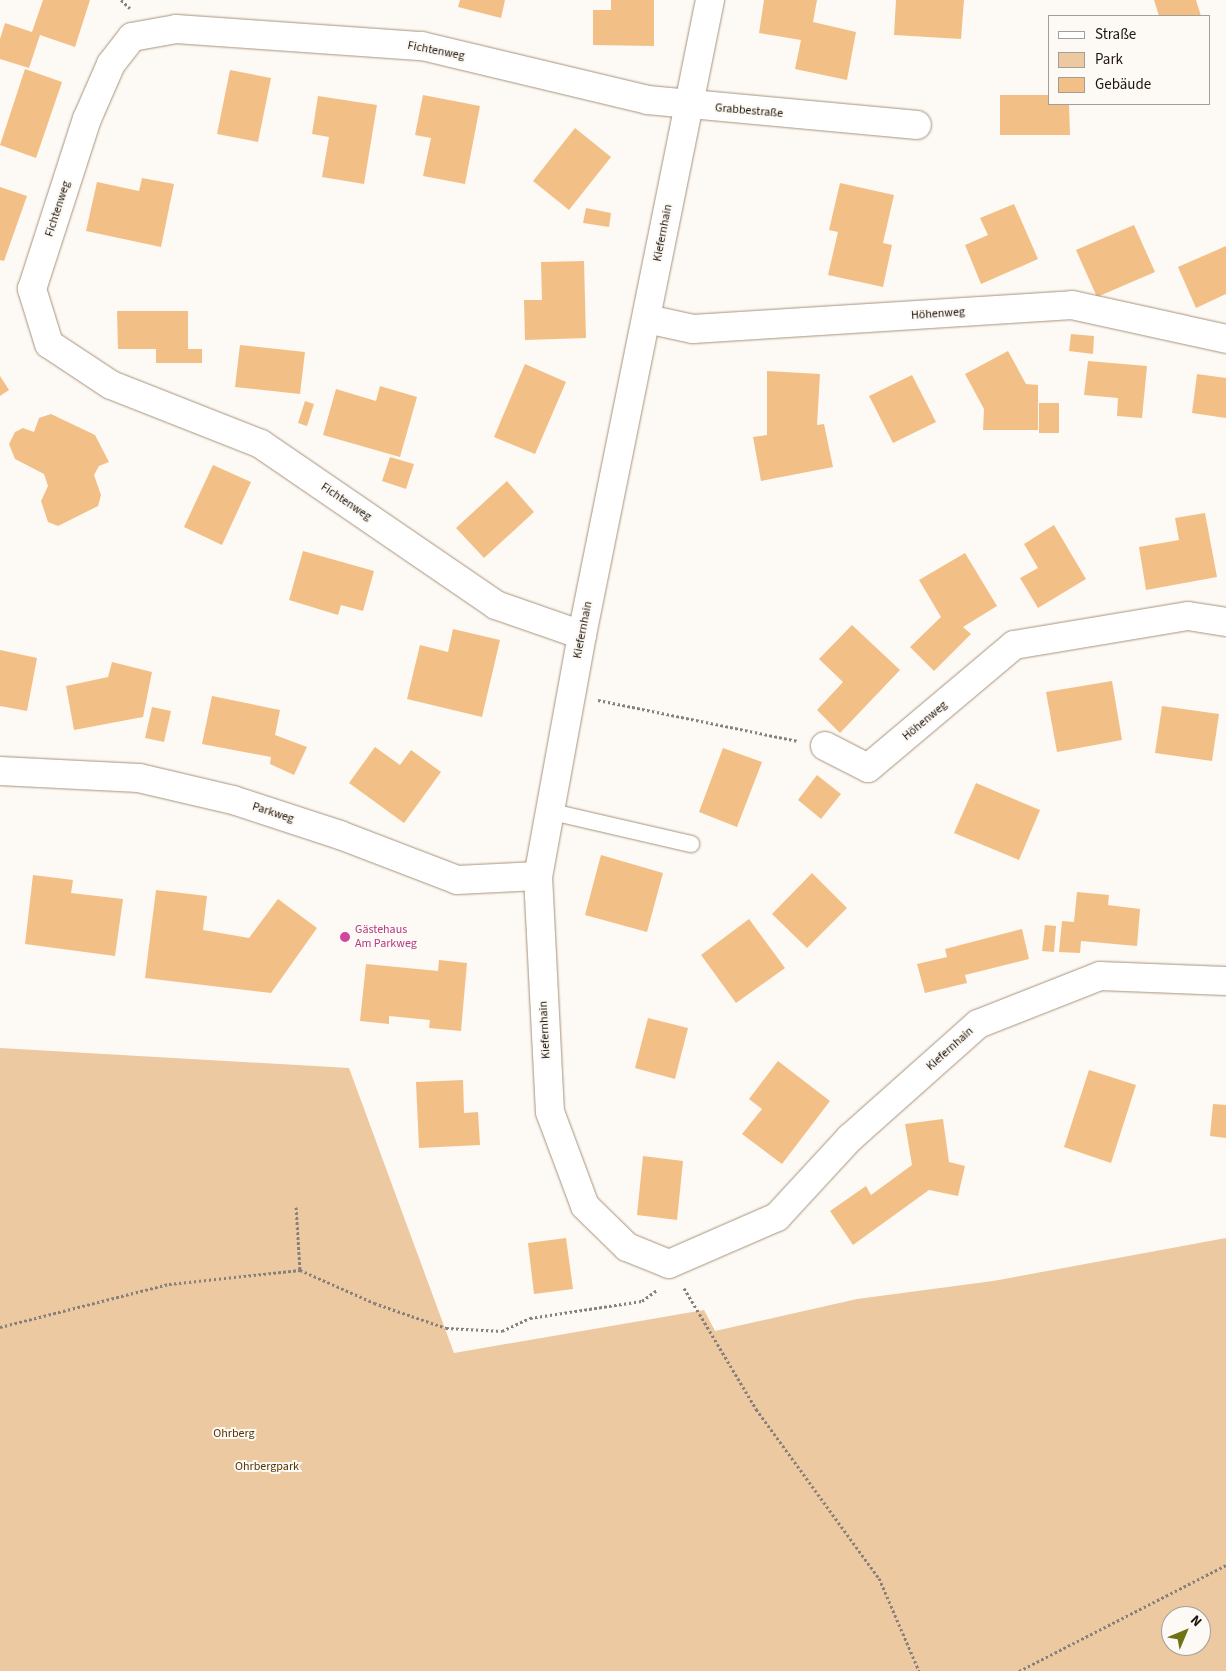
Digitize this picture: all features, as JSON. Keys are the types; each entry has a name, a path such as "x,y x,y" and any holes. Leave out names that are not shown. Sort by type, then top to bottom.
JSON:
{"street":[{"path":"688,105 710,0"},
{"name":"Fichtenweg","path":"582,635 496,605 261,444 111,386 49,344 32,289 87,119 111,64 132,37 176,29 422,46 648,100 688,105"},
{"name":"Grabbestraße","path":"688,105 917,125"},
{"name":"Kiefernhain","path":"688,105 647,319 582,635 548,811 538,876 550,1112 585,1206 627,1247 669,1264 777,1217 850,1138 978,1024 1100,976 1226,981"},
{"name":"Höhenweg","path":"647,319 694,329 1072,305 1226,339"},
{"name":"Höhenweg","path":"825,746 868,768 1014,645 1188,616 1226,622"},
{"name":"Parkweg","path":"0,771 139,778 233,800 340,835 457,880 538,876"}],"lane":[{"path":"548,811 690,844"}],"path":[{"path":"571,695 825,746"},
{"path":"296,1207 300,1270"},
{"path":"0,1327 169,1284 300,1270 374,1303 446,1328 502,1331 530,1318 642,1301 657,1290 669,1264"},
{"path":"669,1264 756,1409 879,1578 919,1671"},
{"path":"1019,1671 1226,1565"}],"green space":[{"name":"Ohrberg","path":"0,1048 349,1068 454,1353 704,1310 715,1331 857,1299 993,1281 1226,1238 1226,1671 0,1671"}],"building":[{"path":"43,0 90,0 75,47 40,35 29,68 0,59 0,39 5,23 32,32"},
{"path":"460,0 505,0 501,18 458,7"},
{"path":"611,0 654,0 654,46 593,45 593,10 611,10"},
{"path":"764,0 817,0 813,22 856,32 847,80 795,69 801,40 759,33"},
{"path":"896,0 964,0 961,39 894,35"},
{"path":"1154,0 1196,0 1201,15 1159,15"},
{"path":"25,69 62,82 36,158 0,145"},
{"path":"230,70 271,78 258,142 217,134"},
{"path":"423,95 480,106 465,184 423,176 431,138 415,135"},
{"path":"1000,95 1048,95 1048,105 1069,105 1070,135 1000,135"},
{"path":"318,96 377,105 364,184 322,177 329,137 312,134"},
{"path":"575,128 611,157 569,210 533,181"},
{"path":"142,178 174,184 161,247 86,231 97,182 139,191"},
{"path":"840,183 894,195 883,243 892,245 883,287 828,275 838,232 829,230"},
{"path":"0,187 27,196 4,261 0,260"},
{"path":"1014,204 1038,259 981,284 965,245 988,235 980,218"},
{"path":"586,208 611,213 609,227 583,223"},
{"path":"1134,225 1155,272 1097,297 1076,250"},
{"path":"1226,246 1226,294 1196,308 1178,267"},
{"path":"584,261 586,338 525,340 524,300 542,300 541,262"},
{"path":"117,311 188,311 188,349 202,349 202,363 156,363 156,349 118,349"},
{"path":"1071,334 1094,336 1093,354 1069,351"},
{"path":"240,345 305,352 300,394 235,387"},
{"path":"1008,351 1026,384 1038,385 1038,430 983,430 984,409 965,374"},
{"path":"1088,361 1147,366 1142,418 1117,416 1118,398 1084,395"},
{"path":"525,364 566,382 535,454 494,437"},
{"path":"767,371 820,374 817,425 824,424 833,467 761,481 753,437 767,435"},
{"path":"1197,374 1226,378 1226,418 1192,413"},
{"path":"912,375 936,422 893,443 869,396"},
{"path":"0,376 9,390 0,396"},
{"path":"380,386 417,397 400,457 323,435 336,389 376,401"},
{"path":"305,401 314,404 307,426 298,423"},
{"path":"1039,403 1059,403 1059,433 1039,433"},
{"path":"51,414 95,435 109,462 99,466 94,475 101,495 98,506 58,526 48,522 41,501 48,486 44,474 15,459 9,444 15,432 23,428 34,432 39,418"},
{"path":"390,457 414,464 406,489 382,481"},
{"path":"213,465 251,482 222,545 184,527"},
{"path":"507,481 534,512 484,558 456,528"},
{"path":"1205,513 1217,577 1146,590 1139,547 1179,540 1175,518"},
{"path":"1054,525 1086,579 1038,608 1020,578 1038,568 1024,544"},
{"path":"303,551 374,571 363,611 341,605 338,615 289,600"},
{"path":"965,553 997,606 963,627 971,634 934,671 910,647 941,617 919,580"},
{"path":"852,625 900,670 840,733 817,710 843,682 819,659"},
{"path":"453,629 500,640 482,717 407,699 420,645 448,652"},
{"path":"0,650 37,658 27,711 0,706"},
{"path":"112,662 152,672 143,717 74,730 66,686 108,677"},
{"path":"1112,681 1122,740 1057,752 1046,692"},
{"path":"212,696 280,710 275,735 307,747 294,775 270,764 271,757 202,744"},
{"path":"1162,706 1219,714 1212,761 1155,753"},
{"path":"152,707 171,711 164,742 145,738"},
{"path":"375,747 400,765 411,750 441,772 404,823 349,783"},
{"path":"723,748 762,762 737,827 699,812"},
{"path":"817,775 841,794 821,819 798,800"},
{"path":"976,783 1040,810 1019,860 954,833"},
{"path":"601,855 663,873 647,932 585,915"},
{"path":"812,873 847,908 807,948 772,914"},
{"path":"33,875 73,880 71,893 123,899 115,956 25,944"},
{"path":"156,890 207,896 203,930 249,938 278,899 317,928 271,993 145,978"},
{"path":"1077,892 1109,895 1108,905 1140,909 1137,946 1081,941 1080,953 1059,952 1062,921 1074,922"},
{"path":"749,919 785,968 736,1003 701,955"},
{"path":"1045,925 1056,926 1054,952 1042,951"},
{"path":"1022,929 1029,959 965,975 967,983 925,993 917,964 947,957 945,949"},
{"path":"439,960 467,963 461,1031 429,1028 430,1020 389,1016 389,1024 360,1021 366,964 438,971"},
{"path":"648,1018 688,1028 675,1079 635,1068"},
{"path":"778,1061 830,1101 782,1164 742,1134 762,1109 749,1099"},
{"path":"1089,1070 1136,1085 1111,1163 1064,1147"},
{"path":"463,1080 464,1113 478,1112 480,1145 419,1148 416,1082"},
{"path":"1213,1104 1226,1105 1226,1138 1210,1136"},
{"path":"943,1119 949,1162 965,1166 958,1196 929,1190 853,1245 830,1211 866,1186 871,1195 912,1165 905,1124"},
{"path":"643,1156 683,1161 677,1220 637,1215"},
{"path":"566,1238 573,1289 534,1294 528,1243"}],"place":[{"name":"Gästehaus Am Parkweg","path":"345,937"}],"park label":[{"name":"Ohrbergpark","path":"267,1467"}]}
